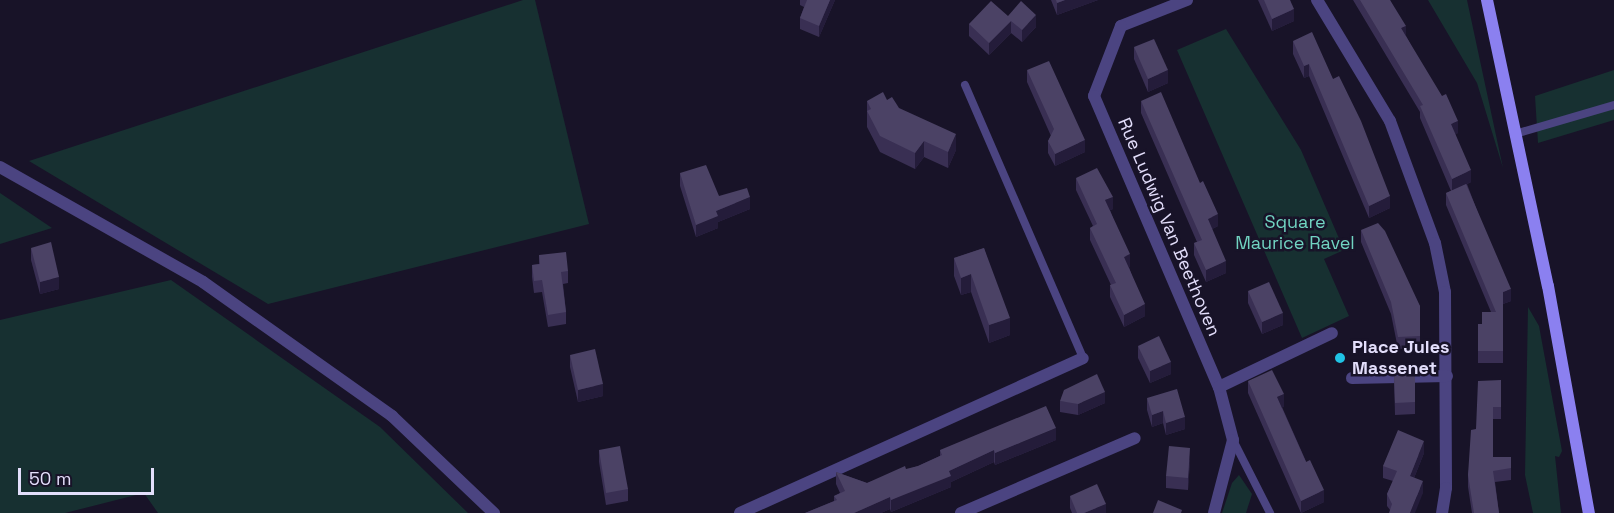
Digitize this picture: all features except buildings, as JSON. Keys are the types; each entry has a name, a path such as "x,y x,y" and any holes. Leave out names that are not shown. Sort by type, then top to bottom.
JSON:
{"main road":[{"path":"1487,0 1548,286 1590,513"}],"street":[{"name":"Rue Ludwig Van Beethoven","path":"1187,0 1121,26 1094,96 1219,387 1233,440 1214,513"},
{"path":"1317,0 1390,121 1409,164 1435,243 1445,292 1447,376 1442,513"},
{"path":"0,167 212,289 392,416 494,513"},
{"path":"1219,387 1332,333"},
{"path":"740,513 1083,358"},
{"path":"1352,378 1447,376"},
{"path":"961,513 1135,438"}],"lane":[{"path":"965,85 1083,358"},
{"path":"1515,134 1614,105"},
{"path":"1233,440 1270,513"}],"green space":[{"path":"523,0 535,0 589,224 268,304 29,161"},
{"path":"1428,0 1467,0 1503,168 1477,83"},
{"name":"Square Maurice Ravel","path":"1226,29 1301,150 1344,250 1324,259 1349,316 1302,338 1177,50"},
{"path":"1614,70 1614,120 1538,143 1535,96"},
{"path":"0,193 52,228 0,244"},
{"path":"171,280 380,427 468,513 158,513 144,493 65,513 0,513 0,320"},
{"path":"1528,307 1539,326 1562,451 1559,457 1555,456 1561,513 1533,513 1525,475"},
{"path":"1239,475 1252,494 1246,513 1222,513 1232,483"}],"place":[{"name":"Place Jules Massenet","path":"1340,358"}]}
